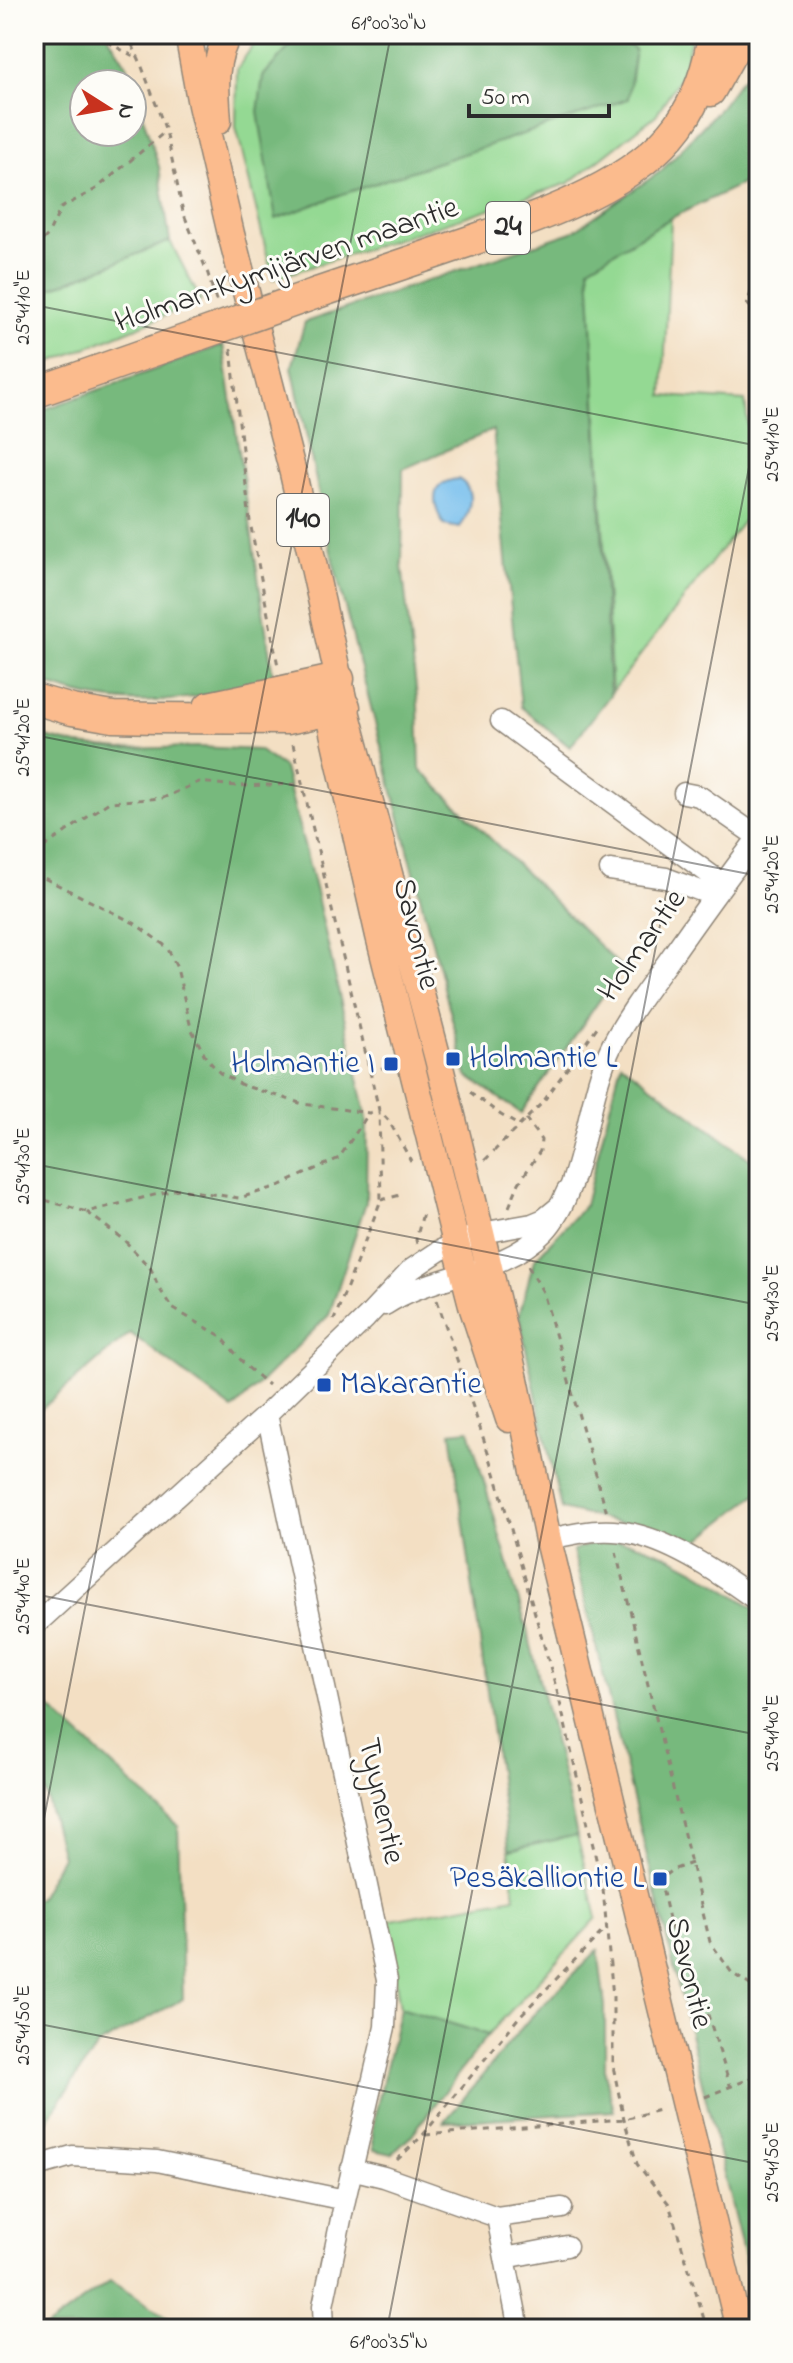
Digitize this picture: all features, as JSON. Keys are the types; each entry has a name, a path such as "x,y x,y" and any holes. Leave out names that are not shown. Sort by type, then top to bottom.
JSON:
{"highway":[{"name":"Holman–Kymijärven maantie","path":"34,393 213,337 317,293 520,224 601,188 629,171 679,125 702,79 713,34"},
{"name":"24","path":"679,125 714,85 742,34"},
{"path":"34,699 113,717 156,718 285,705 333,695"}],"main road":[{"name":"Savontie","path":"188,34 223,197 293,473 379,936 456,1243 476,1269 515,1379 548,1540 739,2329"},
{"name":"Savontie","path":"223,197 216,78 224,41 229,34"},
{"name":"Savontie","path":"333,695 438,1059 481,1233 476,1269"}],"street":[{"path":"501,721 718,890"},
{"path":"684,793 699,796 759,837"},
{"name":"Holmantie","path":"476,1269 519,1251 554,1220 579,1157 595,1089 613,1043 718,890 759,837"},
{"path":"610,870 718,890"},
{"name":"Holmantie","path":"481,1233 544,1219 560,1206 567,1191"},
{"path":"34,1626 267,1414 366,1318 402,1278 424,1260 481,1233"},
{"path":"366,1318 393,1300 476,1269"},
{"name":"Tyynentie","path":"267,1414 387,1980 385,2027 323,2306 324,2329"},
{"path":"548,1540 591,1531 632,1534 661,1543 722,1576 759,1602"},
{"path":"34,2167 72,2156 157,2161 345,2200"},
{"path":"351,2169 384,2177 497,2217 562,2208"},
{"path":"497,2217 519,2329"},
{"path":"505,2258 567,2246"}],"path":[{"path":"98,34 139,59"},
{"path":"127,34 166,131 183,212 220,313"},
{"path":"34,248 48,235 61,208 96,189 166,131"},
{"path":"759,269 747,304 756,311 759,320"},
{"path":"213,337 231,352 250,522 285,705 379,1110 381,1200 331,1327"},
{"path":"759,411 754,434 759,489"},
{"path":"34,854 109,802 163,798 199,782 237,786 303,784"},
{"path":"34,873 134,923 167,947 177,968 191,1028 206,1058 220,1073 242,1085 303,1104 369,1113 379,1110"},
{"path":"370,1073 391,1064"},
{"path":"461,1087 520,1126"},
{"path":"379,1110 389,1121 411,1161"},
{"path":"87,1212 178,1189 239,1198 279,1186 339,1158 369,1113"},
{"path":"512,1227 506,1213 519,1183 540,1151 541,1140 526,1119"},
{"path":"381,1200 404,1194"},
{"path":"34,1197 87,1212 125,1241 151,1269 172,1308 221,1336 245,1365 268,1385"},
{"path":"424,1260 416,1240 426,1202"},
{"path":"519,1251 543,1292 611,1532 710,1942 732,1973 759,1991"},
{"path":"432,1285 495,1473 559,1698 603,1889 613,1997 613,2066 624,2119 637,2164 669,2204 707,2329"},
{"path":"692,1863 672,1870 660,1879 671,1928 703,1999 731,2088"},
{"path":"384,2177 423,2135 520,2016 606,1928"},
{"path":"705,2097 759,2075"},
{"path":"423,2135 624,2119 670,2107"}],"green space":[{"path":"34,34 107,34 127,68 68,68 68,148 148,148 148,133 159,167 170,241 34,295"},
{"path":"301,34 608,34 635,49 628,99 276,219 258,112 263,76"},
{"path":"692,34 683,72 656,115 569,183 273,279 236,127 237,69 259,36"},
{"path":"759,70 759,95 741,124 750,180 671,218 589,267 610,695 570,747 521,707 493,430 403,469 402,565 418,706 420,769 622,968 521,1113 467,1076 333,561 292,367 305,322 572,232 661,171 717,111 742,78"},
{"path":"671,218 663,396 745,401 757,503 612,692 589,267"},
{"path":"170,241 201,301 34,369 34,295"},
{"path":"223,345 273,676 268,681 207,695 151,701 94,697 34,679 34,413"},
{"path":"34,734 77,745 121,749 199,747 258,750 284,768 316,892 367,1118 366,1202 329,1315 233,1410 130,1333 34,1415"},
{"path":"621,1063 759,1166 759,1492 688,1549 654,1531 561,1509 519,1316 534,1260 585,1205"},
{"path":"469,1430 528,1633 577,1835 509,1850 451,1432"},
{"path":"601,1540 632,1543 666,1555 759,1611 759,2318 573,1551"},
{"path":"34,1693 178,1826 183,1999 97,2046 34,2140 34,1900 39,1898 62,1856 43,1784 34,1774"},
{"path":"577,1835 597,1918 488,2035 400,2008 386,1921 515,1897 509,1850"},
{"path":"598,1950 605,2006 605,2073 614,2111 444,2122 529,2019"},
{"path":"400,2008 488,2035 410,2137 392,2154 374,2150 372,2128"},
{"path":"110,2281 187,2329 44,2329"}],"water":[{"path":"458,479 470,495 467,515 460,528 444,525 435,502 441,485"}],"place":[{"name":"Holmantie L","path":"453,1059"},
{"name":"Holmantie I","path":"391,1064"},
{"name":"Makarantie","path":"324,1385"},
{"name":"Pesäkalliontie L","path":"660,1879"}]}
